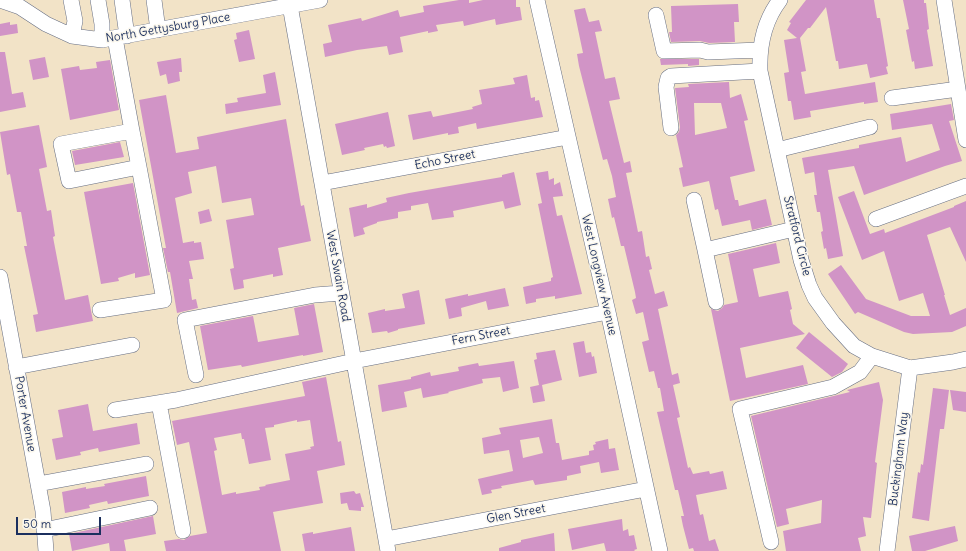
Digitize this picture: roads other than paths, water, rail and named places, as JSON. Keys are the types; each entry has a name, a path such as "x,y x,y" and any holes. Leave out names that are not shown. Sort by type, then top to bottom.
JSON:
{"street":[{"name":"North Gettysburg Place","path":"0,0 20,7 46,24 72,36 115,38 290,3 320,0"},
{"path":"71,0 75,21 72,36"},
{"path":"98,0 102,24 115,38"},
{"path":"100,310 164,300 115,38 122,0"},
{"path":"154,0 158,30"},
{"name":"West Longview Avenue","path":"537,0 608,312 660,551"},
{"name":"Stratford Circle","path":"780,0 767,24 760,50 760,71 794,229 807,278 815,298 833,323 854,346 872,356 910,368 966,359"},
{"path":"944,0 966,140"},
{"name":"West Swain Road","path":"290,3 387,545"},
{"path":"656,15 664,51 700,50 708,52 760,50"},
{"path":"671,128 666,87 668,78 671,76 760,71"},
{"path":"892,98 958,89"},
{"path":"777,150 870,127"},
{"path":"132,131 60,144 68,181 138,167"},
{"name":"Echo Street","path":"322,183 568,137"},
{"path":"876,219 966,186"},
{"path":"694,200 716,302"},
{"path":"705,250 794,229"},
{"name":"Porter Avenue","path":"0,277 38,484 46,551"},
{"path":"223,307 341,289"},
{"path":"196,375 185,320 341,289"},
{"name":"Fern Street","path":"115,410 159,403 354,361 608,312"},
{"path":"16,367 132,344"},
{"path":"771,542 740,408 834,387 860,372 872,356"},
{"name":"Buckingham Way","path":"887,551 910,368"},
{"path":"159,403 183,531"},
{"path":"38,484 146,464"},
{"name":"Glen Street","path":"387,545 646,489"},
{"path":"44,530 150,508"}]}
